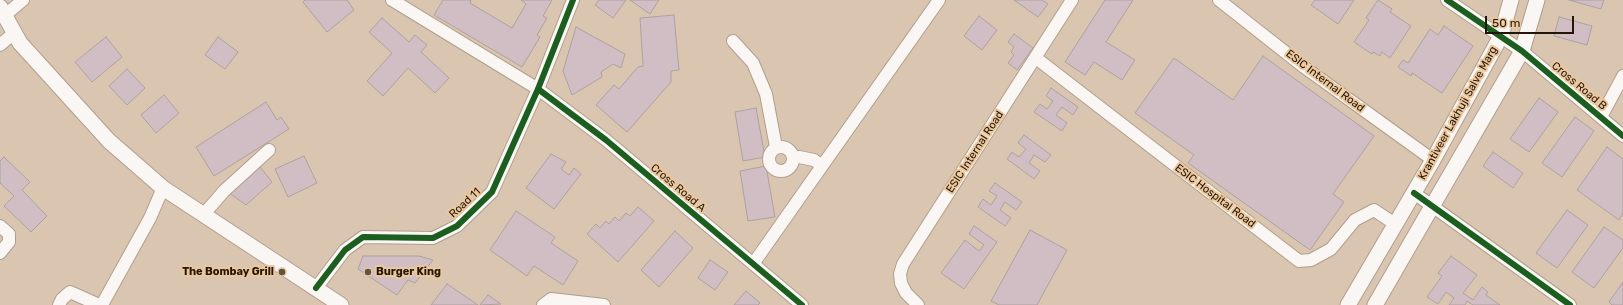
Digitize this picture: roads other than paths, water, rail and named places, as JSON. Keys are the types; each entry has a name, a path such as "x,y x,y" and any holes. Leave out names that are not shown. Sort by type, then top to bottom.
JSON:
{"main road":[{"name":"Krantiveer Lakhuji Salve Marg","path":"1348,305 1414,193 1501,36 1511,0"},
{"path":"1375,305 1522,51 1537,0"},
{"path":"2,12 20,43 109,141 164,188 341,305"}],"street":[{"path":"2,12 23,0"},
{"name":"Cross Road A","path":"392,0 538,89 606,140 802,305"},
{"name":"Road 11","path":"316,288 345,250 363,237 433,238 456,226 492,192 538,89 573,0"},
{"path":"753,264 939,0"},
{"name":"ESIC Internal Road","path":"918,305 906,293 901,283 900,274 903,264 1072,0"},
{"name":"ESIC Internal Road","path":"1219,0 1304,67 1432,160"},
{"name":"Cross Road B","path":"1447,0 1522,51 1623,136"},
{"path":"0,45 14,33"},
{"path":"733,40 753,63 763,88 776,147"},
{"name":"ESIC Hospital Road","path":"1036,58 1300,261 1311,260 1332,249 1355,220 1374,210 1395,224"},
{"path":"1601,117 1623,76"},
{"path":"776,147 788,148 793,158 791,166 784,171 773,168 770,165 768,157 776,147"},
{"path":"204,214 224,190 269,150"},
{"path":"793,158 814,160 822,166"},
{"path":"59,305 62,299 70,292 99,305 103,303 150,218 164,188"},
{"path":"1414,193 1570,305"},
{"path":"0,226 9,234 9,242 0,252"},
{"path":"543,305 551,299 604,305"}],"place":[{"name":"The Bombay Grill","path":"282,272"},
{"name":"Burger King","path":"368,272"}]}
